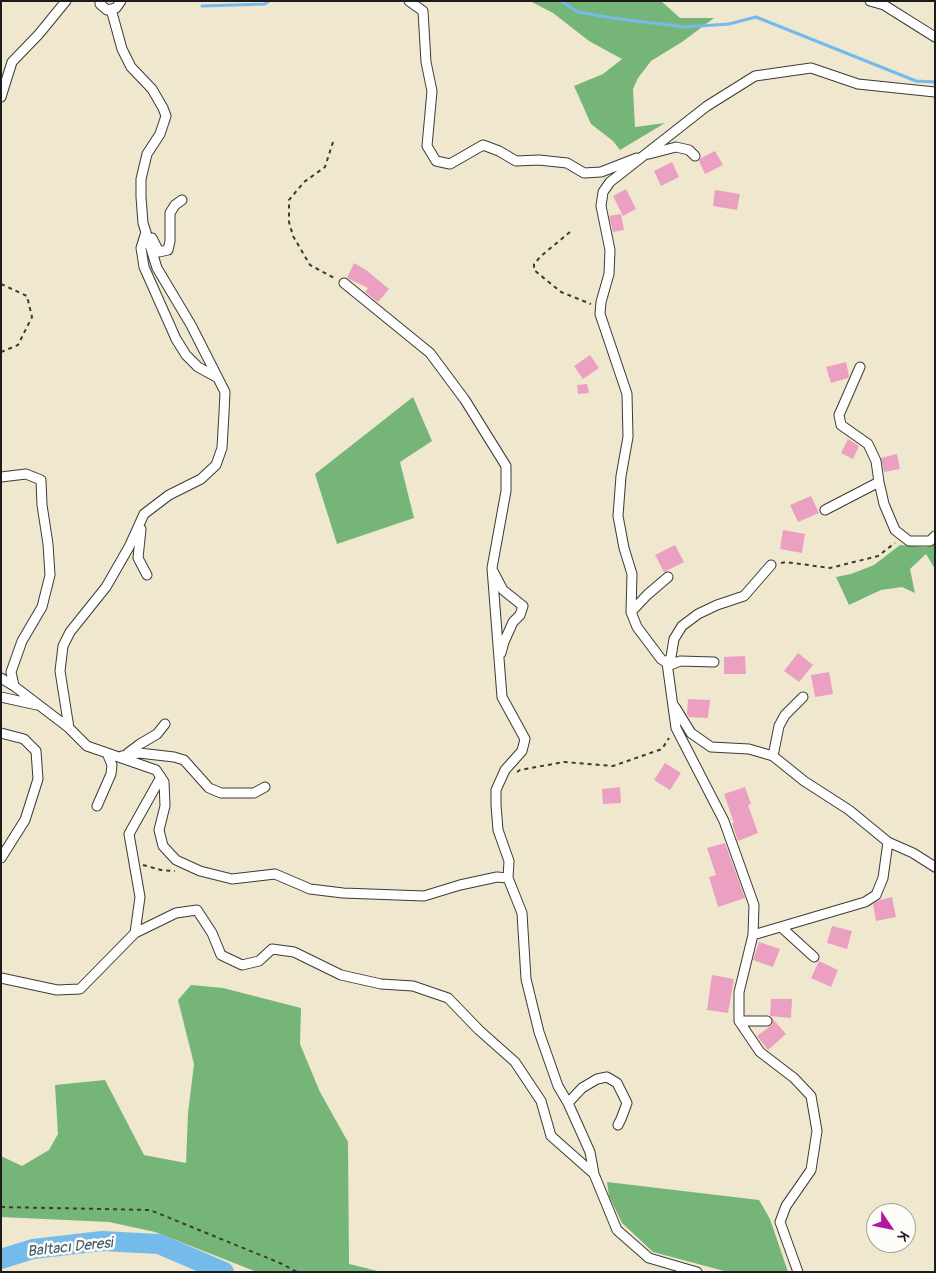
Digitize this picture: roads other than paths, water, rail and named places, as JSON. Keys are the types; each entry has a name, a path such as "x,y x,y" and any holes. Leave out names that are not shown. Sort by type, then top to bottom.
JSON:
{"street":[{"path":"1,97 12,62 66,1"},
{"path":"100,1 100,4 106,10 116,8 121,1"},
{"path":"409,1 422,11 426,62 432,91 427,146 436,161 450,164 483,145 498,150 516,161 539,160 567,163 584,173 601,172 646,155 676,147 689,150 695,156"},
{"path":"870,1 884,5 935,37"},
{"path":"69,728 60,671 62,646 70,632 106,587 144,514 165,498 201,479 216,464 222,448 225,392 191,325 157,268 145,227 141,179 147,154 160,134 166,116 152,88 131,68 122,49 111,9"},
{"path":"668,665 637,627 631,612 632,574 624,548 618,516 620,476 628,437 627,394 600,314 609,274 610,250 601,206 603,192 610,182 707,106 755,76 811,68 858,84 935,92"},
{"path":"145,227 159,252 168,250 170,241 170,212 182,200"},
{"path":"145,227 141,248 144,267 176,339 198,367 218,378"},
{"path":"344,283 430,352 465,400 506,466 506,491 492,568 502,697 525,739 522,751 505,770 496,790 496,805 498,830 508,860 508,878 522,913 526,979 539,1032 558,1086 568,1103 590,1152 594,1174 617,1230 648,1258 697,1272"},
{"path":"860,367 838,415 841,425 868,444 876,461 884,504 895,530 909,540 930,541 935,536"},
{"path":"1,477 26,474 41,480 50,576 42,607 22,641 11,672 14,686"},
{"path":"825,510 879,482"},
{"path":"144,514 138,558 147,575"},
{"path":"771,565 744,596 698,614 682,626 674,639 668,665 676,728 724,821 754,905 753,935 739,992 739,1021 760,1052 794,1078 811,1096 817,1131 811,1170 786,1206 780,1222 798,1272"},
{"path":"492,568 503,590 523,606 520,615 513,622 504,642 499,663"},
{"path":"631,612 668,577"},
{"path":"668,665 680,661 714,662"},
{"path":"1,678 42,706 87,746 121,756 156,770 164,782 165,806 159,830 163,846 176,860 200,871 232,879 275,874 310,889 343,893 424,896 460,885 497,877 508,878"},
{"path":"774,756 779,726 785,715 803,696"},
{"path":"1,697 42,706"},
{"path":"672,701 691,733 711,747 749,749 774,756 804,781 848,810 888,842 935,867"},
{"path":"121,756 157,734 165,724"},
{"path":"1,733 24,739 36,751 38,779 25,820 1,858"},
{"path":"97,806 111,774 112,765 106,753"},
{"path":"121,756 139,753 160,754 184,760 209,788 221,793 254,793 265,788"},
{"path":"135,933 140,897 129,834 161,777"},
{"path":"753,935 865,902 876,895 883,878 888,842"},
{"path":"1,978 56,990 80,989 135,933 176,913 197,910 212,933 221,955 242,965 259,961 272,949 294,952 341,975 381,984 413,986 448,998 514,1062 541,1101 551,1136 594,1174"},
{"path":"781,927 814,958"},
{"path":"739,1021 767,1021"},
{"path":"568,1103 582,1088 597,1079 607,1077 617,1083 627,1103 618,1125"}],"waterway":[{"path":"202,6 265,4 269,1"},
{"path":"561,1 578,12 685,27 729,24 756,17 916,81 935,82"},
{"name":"Baltacı Deresi","path":"1,1259 33,1249 102,1241 159,1244 224,1272"}]}
